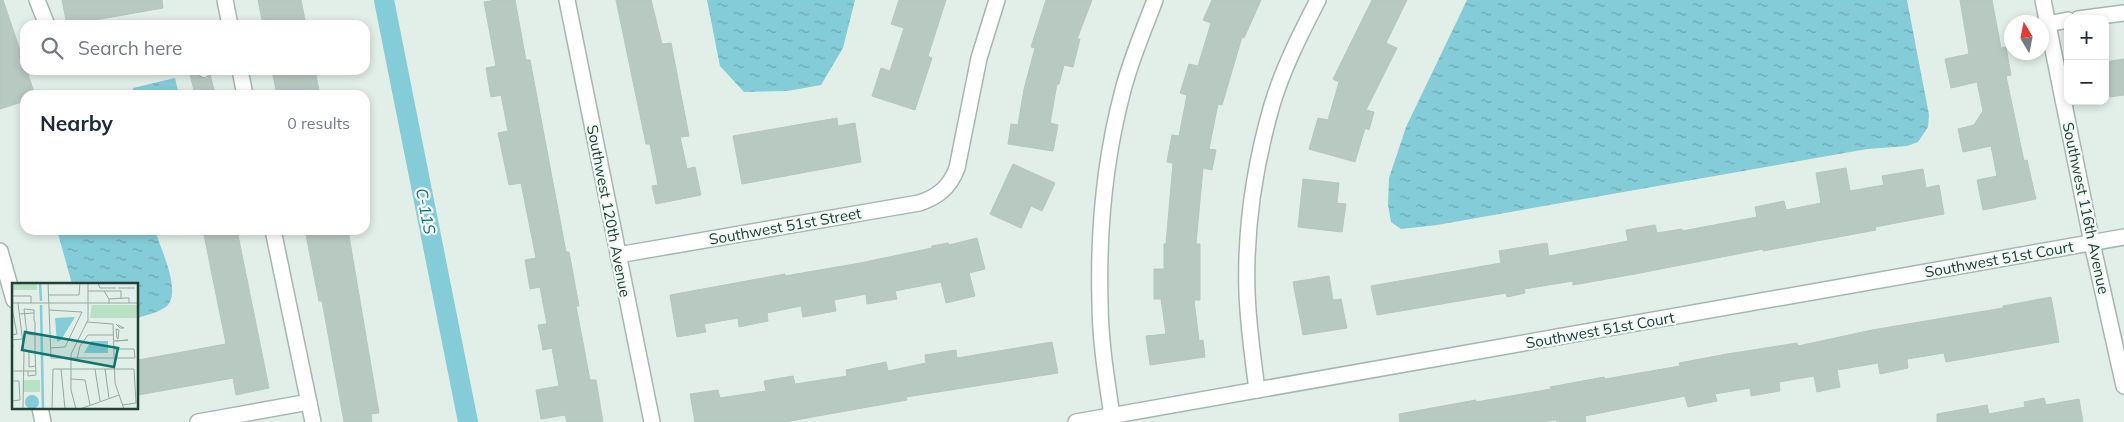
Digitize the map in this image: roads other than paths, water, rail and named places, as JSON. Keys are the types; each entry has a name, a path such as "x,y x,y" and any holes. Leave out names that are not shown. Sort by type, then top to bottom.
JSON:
{"street":[{"path":"37,0 45,20"},
{"path":"225,0 229,20"},
{"name":"Southwest 120th Avenue","path":"567,0 652,422"},
{"name":"Southwest 51st Street","path":"618,255 919,203 939,195 947,187 958,168 979,58 996,0"},
{"path":"1113,419 1104,362 1100,302 1104,197 1112,139 1124,88 1156,0"},
{"path":"1257,390 1247,291 1248,243 1257,170 1272,104 1285,70 1318,0"},
{"name":"Southwest 116th Avenue","path":"2043,0 2046,15"},
{"path":"2109,15 2124,13"},
{"path":"2049,24 2064,21"},
{"name":"Southwest 116th Avenue","path":"2049,29 2092,242 2124,386"},
{"path":"241,75 244,90"},
{"path":"274,235 313,422"},
{"name":"Southwest 51st Court","path":"1076,422 1113,419 1257,390 2124,237"},
{"path":"0,251 12,293"},
{"path":"198,422 309,402"}],"water":[{"path":"707,0 855,0 843,48 821,85 787,91 744,92 720,66"},
{"path":"1467,0 1907,0 1929,115 1928,127 1918,142 1907,146 1867,149 1437,225 1401,229 1391,222 1388,205 1389,178 1406,127"},
{"path":"175,78 178,90 133,90 133,88"},
{"path":"58,235 157,235 171,280 171,299 164,308 139,318 139,283 72,283"}],"waterway":[{"name":"C-11S","path":"384,0 468,422"}]}
